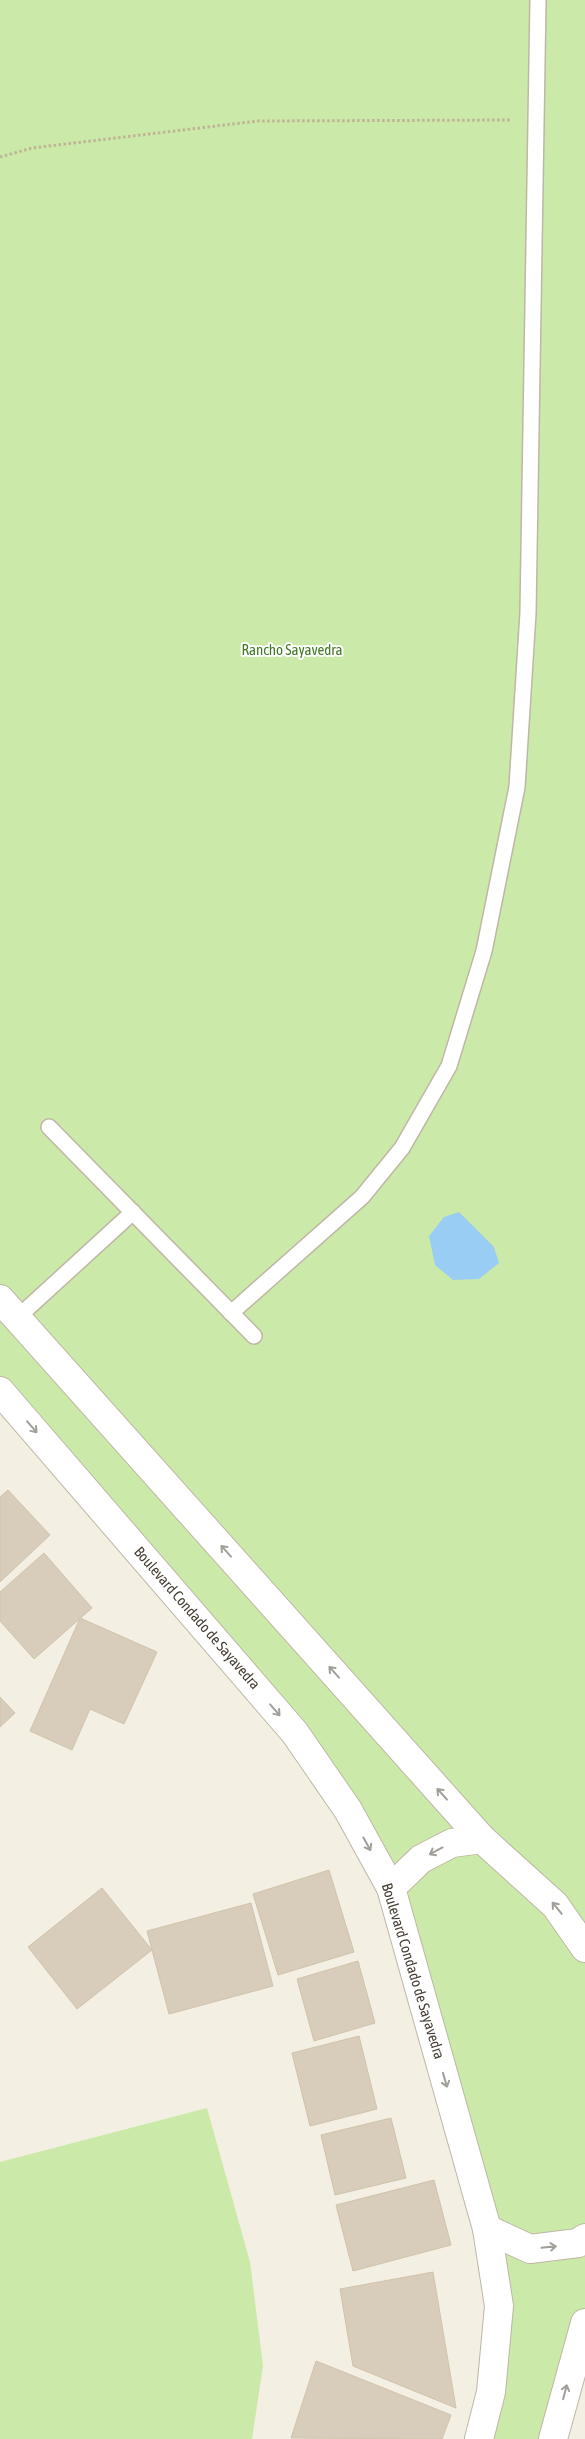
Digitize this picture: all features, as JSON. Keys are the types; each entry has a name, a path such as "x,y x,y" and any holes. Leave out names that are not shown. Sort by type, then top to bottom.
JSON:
{"street":[{"path":"9,1308 482,1839 555,1905 585,1948"},
{"name":"Boulevard Condado de Sayavedra","path":"0,1391 295,1732 348,1810 392,1888 487,2229 499,2306 491,2392 479,2439"},
{"path":"392,1888 421,1859 452,1843 482,1839"},
{"path":"487,2229 530,2249 578,2243 585,2238"},
{"path":"553,2439 585,2323"}],"lane":[{"path":"231,1312 362,1197 402,1148 449,1066 484,951 517,787 528,613 538,0"},
{"path":"49,1126 254,1336"},
{"path":"9,1308 133,1212"}],"path":[{"path":"0,157 32,148 258,121 536,120"}],"green space":[{"name":"Rancho Sayavedra","path":"0,0 585,0 585,2323 553,2439 479,2439 499,2306 391,1888 348,1810 0,1391"},
{"path":"207,2108 250,2262 263,2366 252,2439 0,2439 0,2162"}],"water":[{"path":"459,1212 494,1247 499,1263 479,1279 453,1280 435,1265 429,1236 444,1217"}],"building":[{"path":"8,1490 50,1535 0,1582 0,1497"},
{"path":"44,1553 92,1608 34,1659 0,1621 0,1592"},
{"path":"80,1618 157,1652 124,1724 90,1709 72,1750 30,1731"},
{"path":"0,1697 15,1713 0,1727"},
{"path":"329,1870 354,1952 278,1975 253,1894"},
{"path":"102,1888 152,1950 77,2009 28,1947"},
{"path":"251,1903 273,1986 169,2014 147,1931"},
{"path":"358,1961 375,2023 314,2041 297,1979"},
{"path":"359,2036 377,2109 310,2126 292,2053"},
{"path":"391,2118 406,2178 335,2195 321,2135"},
{"path":"434,2180 451,2245 353,2271 336,2205"},
{"path":"433,2272 456,2408 353,2366 340,2289"},
{"path":"316,2361 451,2415 442,2439 291,2438"}]}
